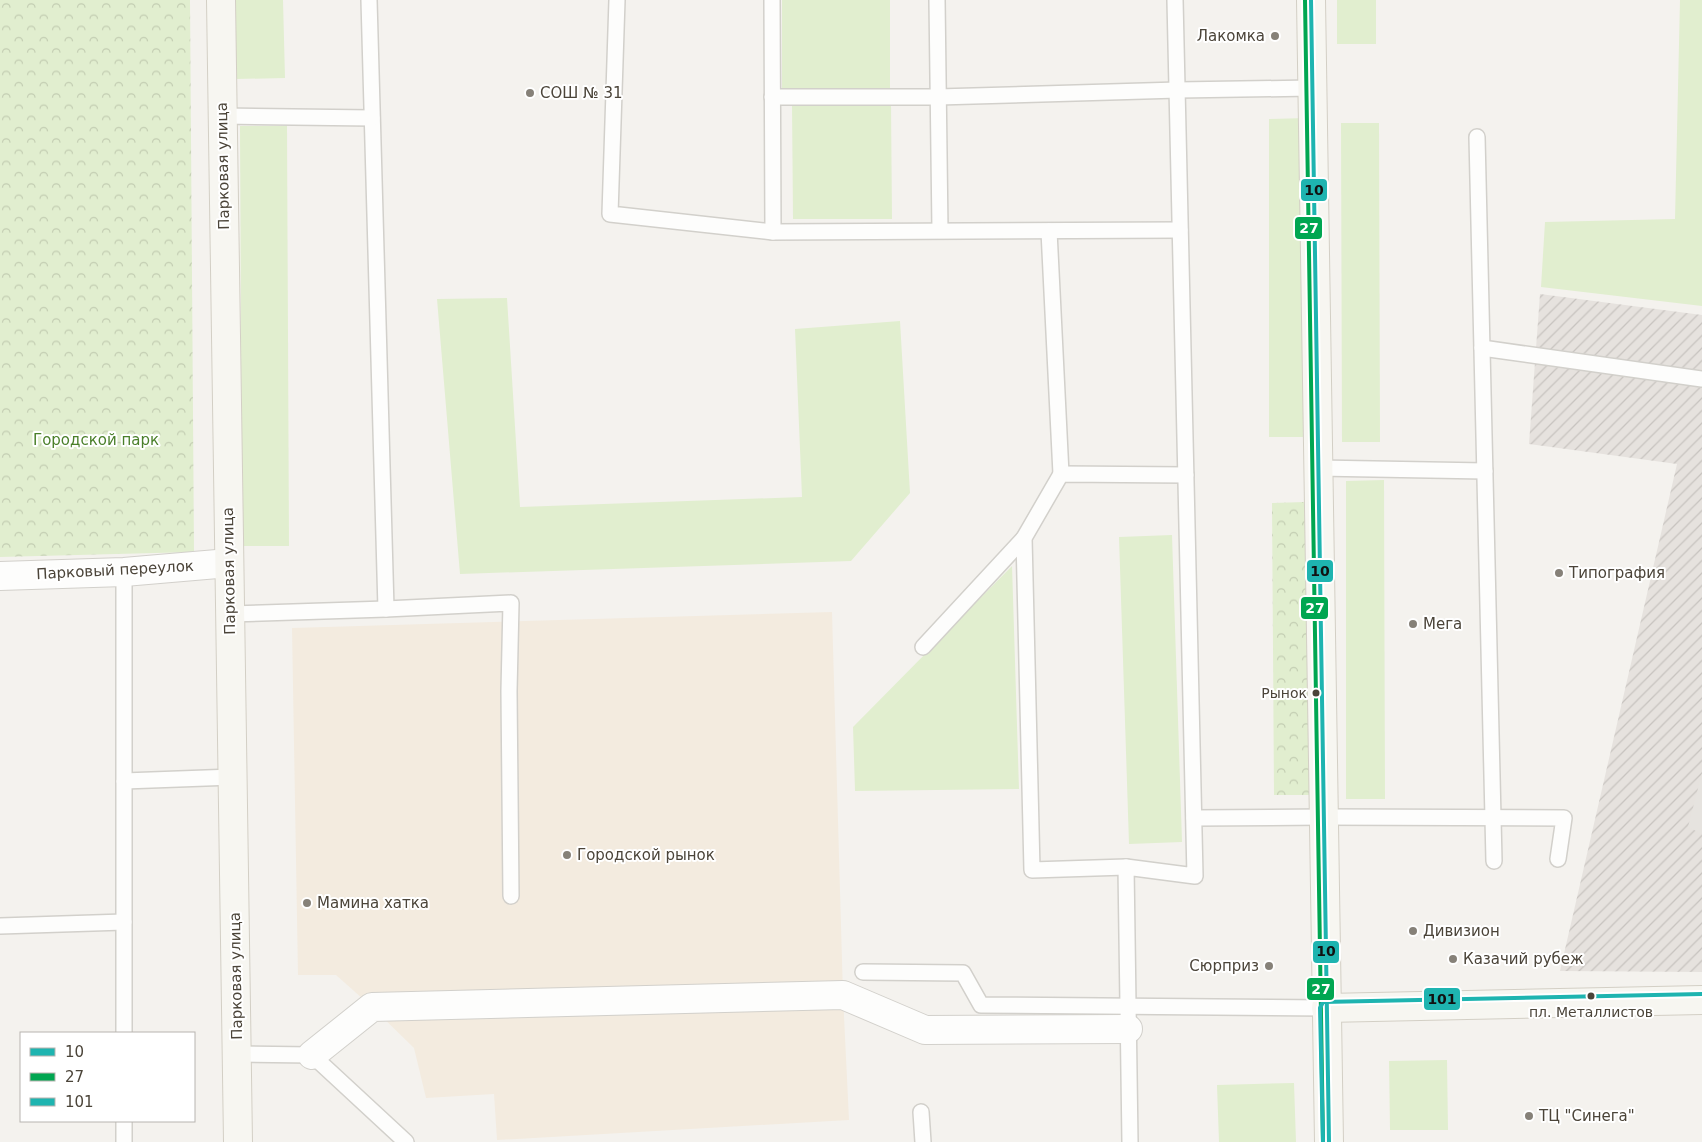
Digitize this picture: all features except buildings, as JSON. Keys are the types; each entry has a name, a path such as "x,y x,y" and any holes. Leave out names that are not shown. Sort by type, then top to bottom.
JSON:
{"main road":[{"name":"Парковая улица","path":"221,0 238,1142"},
{"path":"1311,0 1329,1142"},
{"path":"1326,1008 1702,1000"}],"street":[{"name":"Парковый переулок","path":"0,576 124,572 229,563"},
{"path":"312,1055 372,1007 843,995 925,1030 1128,1018"}],"lane":[{"path":"369,0 386,609"},
{"path":"617,0 610,214 773,232 1180,230"},
{"path":"772,0 773,232"},
{"path":"937,0 940,230"},
{"path":"1024,538 1032,870 1126,867 1195,876 1175,0"},
{"path":"772,97 938,97 1312,88"},
{"path":"222,116 372,118"},
{"path":"1477,137 1494,861"},
{"path":"923,646 1024,538 1061,474 1048,231"},
{"path":"1482,348 1702,379"},
{"path":"1318,468 1485,471"},
{"path":"1061,474 1186,475"},
{"path":"124,572 124,1032"},
{"path":"230,614 512,603 509,691 511,896"},
{"path":"124,782 233,777"},
{"path":"1194,818 1564,818 1558,859"},
{"path":"1126,867 1130,1142"},
{"path":"0,926 124,922"},
{"path":"863,972 963,973 981,1005 1128,1018 1326,1008"},
{"path":"237,1054 312,1055 406,1142"},
{"path":"921,1112 923,1142"},
{"path":"124,1122 124,1142"}],"shaded area":[{"path":"1540,294 1702,315 1702,972 1560,971 1677,464 1529,444"},
{"name":"Городской рынок","path":"832,612 843,995 849,1120 497,1140 494,1094 426,1098 414,1048 372,1007 336,975 298,975 292,628"},
{"path":"1702,773 1702,834 1688,827"}],"green space":[{"name":"Городской парк","path":"0,0 190,0 194,552 0,557"},
{"path":"234,0 283,0 285,78 236,79"},
{"path":"782,0 890,0 890,88 782,88"},
{"path":"1337,0 1376,0 1376,44 1337,44"},
{"path":"1680,0 1702,0 1702,306 1541,287 1545,222 1675,219"},
{"path":"891,104 892,219 793,219 792,105"},
{"path":"1307,118 1308,437 1269,437 1269,119"},
{"path":"1341,123 1379,123 1380,442 1342,442"},
{"path":"240,126 287,126 289,546 242,546"},
{"path":"507,298 520,507 802,497 795,329 900,321 910,493 851,561 460,574 437,299"},
{"path":"1384,480 1385,799 1346,799 1346,481"},
{"path":"1305,502 1313,795 1274,795 1272,503"},
{"path":"1172,535 1182,842 1129,844 1119,537"},
{"path":"1012,566 1019,789 855,791 853,727"},
{"path":"1447,1060 1448,1130 1390,1130 1389,1061"},
{"path":"1294,1083 1296,1142 1219,1142 1217,1085"}],"transit line":[{"name":"27","path":"1305,0 1323,1142"},
{"name":"10","path":"1311,0 1329,1142"},
{"name":"101","path":"1323,1142 1320,1008 1323,1002 1702,994"}],"place":[{"name":"Лакомка","path":"1275,36"},
{"name":"СОШ № 31","path":"530,93"},
{"name":"Типография","path":"1559,573"},
{"name":"Мега","path":"1413,624"},
{"name":"Рынок","path":"1316,693"},
{"name":"Городской рынок","path":"567,855"},
{"name":"Мамина хатка","path":"307,903"},
{"name":"Дивизион","path":"1413,931"},
{"name":"Казачий рубеж","path":"1453,959"},
{"name":"Сюрприз","path":"1269,966"},
{"name":"пл. Металлистов","path":"1591,996"},
{"name":"ТЦ \"Синега\"","path":"1529,1116"}]}
